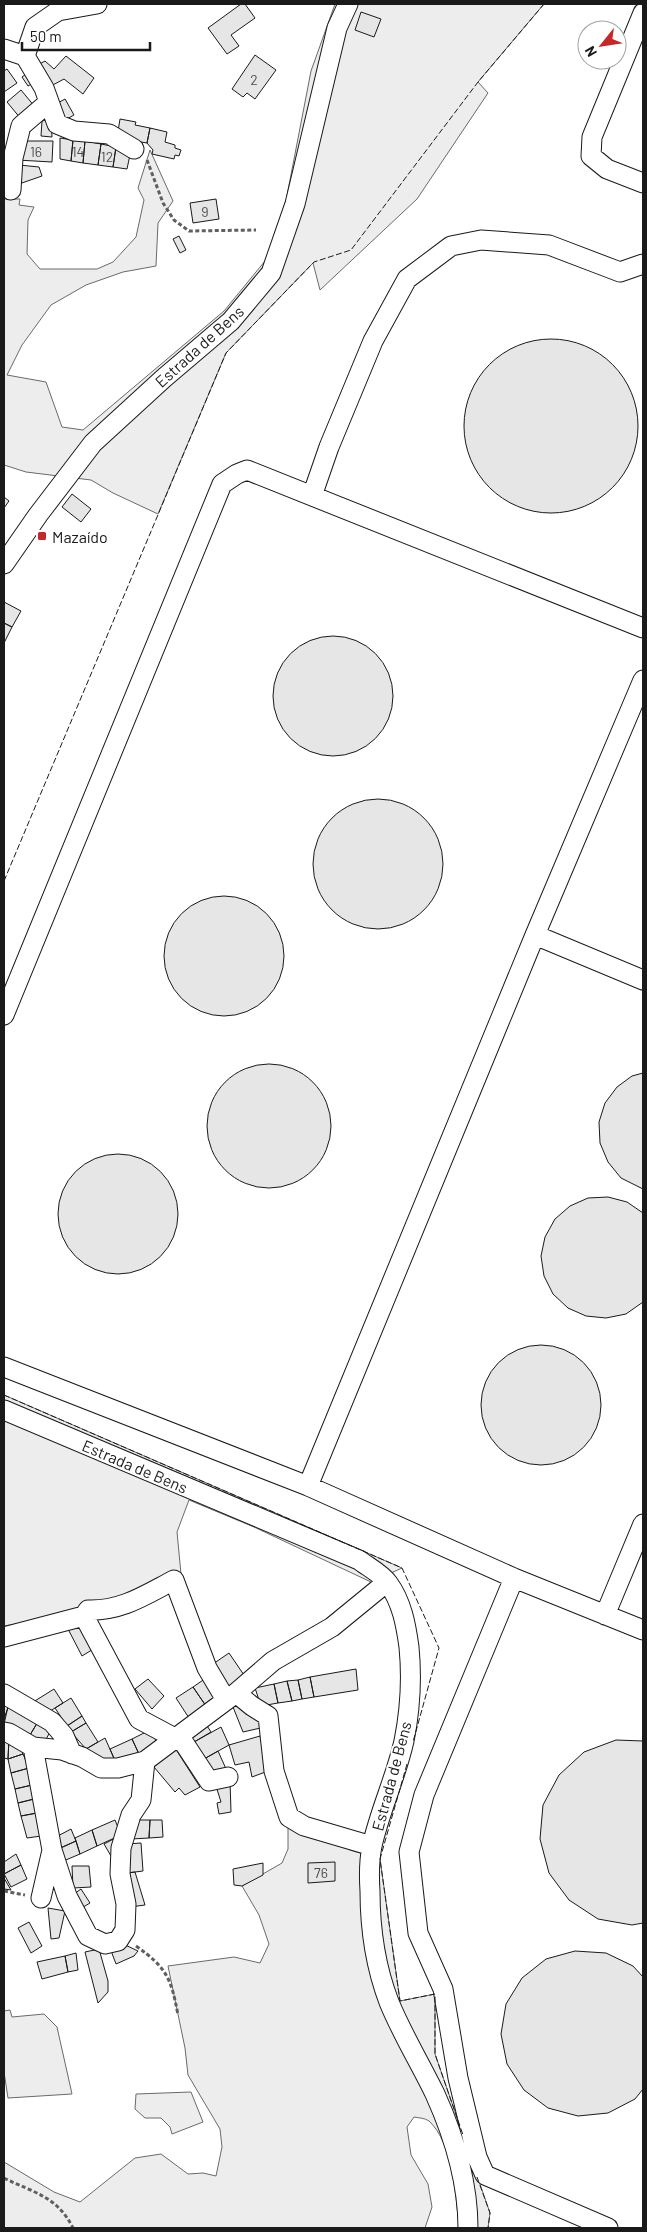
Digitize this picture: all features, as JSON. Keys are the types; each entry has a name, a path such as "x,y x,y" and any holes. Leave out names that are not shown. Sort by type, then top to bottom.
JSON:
{"street":[{"path":"25,56 35,26 58,11 97,4"},
{"name":"Estrada de Bens","path":"4,564 38,514 93,443 164,378 231,321 272,273 295,204 338,28 348,4"},
{"path":"643,13 592,137 591,156 606,169 643,183"},
{"path":"4,49 25,56 44,88 57,124 74,131 108,134 134,149"},
{"path":"11,190 13,158 21,126 49,102"},
{"path":"312,496 329,447 373,341 407,279 451,246 481,240 549,245 620,272 643,264"},
{"path":"4,1015 222,484 236,474 247,470 643,628"},
{"path":"308,1486 535,935 643,680"},
{"path":"535,935 643,980"},
{"path":"4,1367 308,1486 514,1578 643,1630"},
{"name":"Estrada de Bens","path":"4,1410 359,1560 387,1582 398,1602 406,1626 411,1664 410,1701 404,1742 372,1846 369,1867 374,1944 389,2000 406,2040 435,2094 451,2135 464,2175 468,2208 468,2228"},
{"path":"605,1615 643,1524"},
{"path":"514,1578 424,1795 409,1852 418,1933 443,1990 458,2078 477,2157 485,2175 608,2228"},
{"path":"4,1637 84,1616 88,1610 102,1610 128,1604 174,1580 207,1668 231,1696 268,1716 274,1771 289,1817 304,1826 372,1846"},
{"path":"4,1732 32,1747 62,1750 102,1768 118,1768 145,1761 273,1662 332,1627 387,1582"},
{"path":"84,1616 139,1719 184,1743 209,1781 228,1776"},
{"path":"4,1694 31,1708 52,1722 64,1736 72,1754"},
{"path":"32,1747 52,1850 67,1896 88,1936 105,1944 118,1940 125,1930 126,1904 120,1874 121,1848 131,1815 141,1800 145,1761"},
{"path":"41,1898 52,1850"}],"path":[{"path":"134,149 145,155 156,179 163,203 174,220 189,230 228,232 256,230"},
{"path":"121,1935 152,1958 167,1973 174,1993 178,2015"},
{"path":"4,2178 50,2199 64,2212 73,2228"}],"shaded area":[{"path":"335,4 544,4 478,82 488,93 417,199 320,290 313,263 226,353 158,514 113,493 91,480 26,472 4,465 4,199 20,199 19,205 34,207 28,220 27,254 40,269 97,269 113,262 136,237 144,200 138,188 150,150 173,201 158,223 156,266 123,272 86,285 51,305 22,345 7,375 46,382 62,427 83,430 224,311 265,261 284,211 311,71"},
{"path":"4,1395 402,1568 371,1582 254,1527 189,1500 177,1532 181,1574 63,1616 4,1626"},
{"path":"288,1825 324,1836 350,1850 380,1859 400,2001 435,1994 435,2054 490,2213 488,2228 459,2228 452,2171 443,2143 429,2121 414,2117 407,2127 411,2155 428,2184 432,2207 425,2228 4,2228 4,2162 54,2192 80,2202 135,2158 161,2154 188,2174 203,2173 216,2176 222,2147 220,2129 188,2075 185,2048 168,1966 234,1957 260,1963 269,1944 259,1915 242,1886 282,1863 288,1849"},
{"path":"10,2010 12,2017 44,2014 57,2027 72,2094 8,2098 4,2072 4,2011"},
{"path":"191,2092 203,2122 172,2134 170,2127 161,2118 145,2118 135,2109 136,2094"}],"building":[{"path":"241,4 245,4 255,18 231,35 239,46 227,54 208,28"},
{"path":"361,12 381,19 374,37 355,30"},
{"path":"255,55 276,70 255,99 247,93 243,97 232,89"},
{"path":"66,56 94,78 83,94 64,79 51,86 36,66 45,61 54,69"},
{"path":"7,69 17,83 4,92 4,71"},
{"path":"29,72 35,82 28,86 22,77"},
{"path":"21,90 35,107 21,119 7,102"},
{"path":"65,99 74,115 65,120 56,104"},
{"path":"51,119 52,137 41,136 42,121"},
{"path":"120,119 136,122 135,125 150,128 147,143 117,138"},
{"path":"150,128 167,132 165,142 175,145 175,148 181,150 179,156 175,155 174,159 152,154 153,150 147,143"},
{"path":"60,138 73,140 71,161 60,159"},
{"path":"73,140 85,141 83,163 71,161"},
{"path":"22,141 53,141 52,162 17,160"},
{"path":"85,141 101,144 98,165 83,163"},
{"path":"101,144 116,147 113,167 98,165"},
{"path":"116,147 131,150 127,169 113,167"},
{"path":"19,165 39,167 42,176 19,184"},
{"path":"216,199 219,219 193,223 190,203"},
{"path":"179,236 186,250 180,253 173,239"},
{"path":"542,339 560,339 584,345 599,353 613,364 624,378 632,393 637,409 637,443 632,459 624,474 613,488 599,499 576,510 560,513 542,513 518,507 503,499 489,488 478,474 467,451 464,435 464,417 470,393 478,378 489,364 503,353 526,342"},
{"path":"72,494 91,509 81,522 62,507"},
{"path":"4,497 9,501 4,508"},
{"path":"4,602 21,611 12,627 4,623"},
{"path":"4,623 12,627 4,643"},
{"path":"333,636 356,640 376,653 389,673 393,696 389,719 376,739 356,752 333,756 310,752 290,739 277,719 273,696 277,673 290,653 310,640"},
{"path":"378,799 391,800 403,804 424,818 438,839 442,851 442,877 438,889 424,910 403,924 391,928 378,929 365,928 353,924 332,910 318,889 314,877 313,864 314,851 318,839 332,818 353,804 365,800"},
{"path":"224,896 247,900 267,913 280,933 284,956 280,979 267,999 247,1012 224,1016 201,1012 181,999 168,979 164,956 168,933 181,913 201,900"},
{"path":"269,1064 293,1069 313,1082 326,1102 331,1126 326,1150 313,1170 293,1183 269,1188 245,1183 225,1170 212,1150 207,1126 212,1102 225,1082 245,1069"},
{"path":"643,1073 643,1189 621,1178 608,1162 600,1143 599,1122 605,1103 617,1087 632,1076"},
{"path":"118,1154 141,1158 161,1171 174,1191 178,1214 174,1237 161,1257 141,1270 118,1274 95,1270 75,1257 62,1237 58,1214 62,1191 75,1171 95,1158"},
{"path":"608,1197 627,1202 643,1213 643,1302 626,1314 606,1318 586,1316 568,1308 553,1294 544,1276 541,1256 545,1237 555,1219 570,1206 588,1198"},
{"path":"541,1345 564,1349 584,1362 597,1382 601,1405 597,1428 584,1448 564,1461 541,1465 518,1461 498,1448 485,1428 481,1405 485,1382 498,1362 518,1349"},
{"path":"81,1622 95,1648 82,1656 68,1629"},
{"path":"229,1653 246,1678 226,1691 213,1664"},
{"path":"356,1669 358,1690 314,1697 310,1677"},
{"path":"209,1676 221,1695 206,1706 193,1687"},
{"path":"310,1677 314,1697 302,1699 298,1680"},
{"path":"148,1679 164,1696 152,1709 135,1689"},
{"path":"298,1680 302,1699 292,1701 287,1681"},
{"path":"287,1681 292,1701 278,1703 274,1684"},
{"path":"274,1684 278,1703 261,1706 255,1688"},
{"path":"193,1687 206,1706 189,1718 176,1698"},
{"path":"54,1689 63,1703 47,1713 30,1704"},
{"path":"71,1698 82,1716 67,1726 55,1708"},
{"path":"231,1702 254,1712 265,1727 243,1732"},
{"path":"4,1705 8,1707 4,1719"},
{"path":"8,1707 39,1720 30,1735 4,1724"},
{"path":"82,1716 86,1723 71,1732 67,1726"},
{"path":"39,1720 51,1730 43,1745 30,1735"},
{"path":"204,1721 211,1732 194,1742 187,1731"},
{"path":"86,1723 98,1742 86,1749 71,1732"},
{"path":"221,1727 229,1745 204,1759 194,1742"},
{"path":"150,1730 158,1744 139,1754 132,1739"},
{"path":"260,1736 268,1771 252,1777 249,1762 235,1765 229,1745"},
{"path":"4,1737 9,1738 8,1759 4,1758"},
{"path":"9,1738 18,1743 23,1754 8,1759"},
{"path":"105,1738 116,1763 99,1761 86,1749"},
{"path":"132,1739 139,1754 116,1763 110,1749"},
{"path":"616,1740 643,1741 643,1923 632,1925 598,1919 569,1900 549,1873 540,1839 543,1805 559,1775 584,1752"},
{"path":"175,1748 200,1787 185,1795 179,1788 175,1792 154,1767"},
{"path":"218,1751 227,1771 214,1777 204,1759"},
{"path":"23,1754 29,1768 11,1773 8,1759"},
{"path":"29,1768 32,1785 15,1789 11,1773"},
{"path":"230,1781 231,1812 219,1814 217,1803 221,1802 216,1786"},
{"path":"32,1785 34,1799 18,1803 15,1789"},
{"path":"34,1799 37,1813 21,1816 18,1803"},
{"path":"37,1813 41,1836 27,1838 21,1816"},
{"path":"115,1820 121,1835 97,1846 92,1830"},
{"path":"133,1820 150,1820 149,1838 131,1839"},
{"path":"150,1820 162,1820 163,1837 149,1838"},
{"path":"71,1829 76,1841 56,1850 54,1838"},
{"path":"92,1830 97,1846 80,1854 75,1838"},
{"path":"121,1835 117,1850 111,1856 104,1844"},
{"path":"76,1841 80,1854 61,1862 56,1850"},
{"path":"141,1843 143,1871 127,1873 127,1844"},
{"path":"16,1854 21,1865 4,1874 4,1862"},
{"path":"335,1862 335,1881 308,1883 308,1863"},
{"path":"263,1863 263,1875 242,1886 234,1885 233,1869"},
{"path":"21,1865 27,1879 11,1887 4,1874"},
{"path":"72,1866 89,1866 91,1887 73,1888"},
{"path":"135,1872 145,1905 130,1907 127,1873"},
{"path":"4,1878 11,1890 4,1889"},
{"path":"81,1889 90,1903 80,1909 71,1896"},
{"path":"48,1908 65,1911 59,1938 51,1939"},
{"path":"29,1922 42,1946 31,1953 18,1928"},
{"path":"121,1943 138,1951 134,1956 116,1964 110,1948"},
{"path":"99,1949 108,1981 108,1992 98,2003 85,1952"},
{"path":"575,1951 606,1953 633,1966 643,1977 643,2089 635,2099 608,2113 578,2116 548,2108 524,2090 507,2064 501,2034 506,2004 522,1978 546,1959"},
{"path":"76,1953 78,1970 68,1972 65,1956"},
{"path":"65,1956 68,1972 42,1979 37,1962"}],"fence":[{"path":"4,881 226,353 314,262 351,250 478,82 544,4"},
{"path":"4,1395 402,1568 439,1648 413,1742"},
{"path":"407,1764 380,1859 400,2001 435,1994 435,2054 463,2135"},
{"path":"477,2177 490,2213 488,2228"}],"place":[{"name":"Mazaído","path":"42,536"}]}
